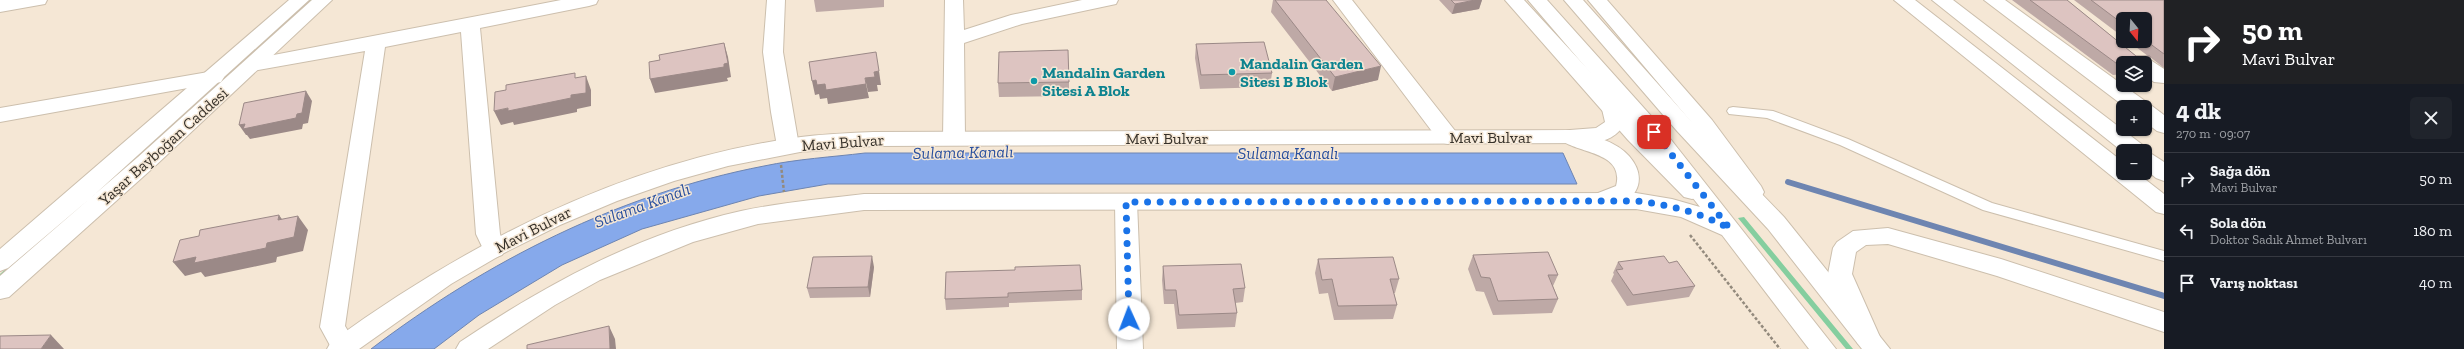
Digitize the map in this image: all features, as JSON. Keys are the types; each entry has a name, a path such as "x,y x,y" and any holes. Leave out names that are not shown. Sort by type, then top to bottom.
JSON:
{"main road":[{"path":"0,6 38,0"},
{"name":"Yaşar Bayboğan Caddesi","path":"0,262 214,77 300,0"},
{"name":"Yaşar Bayboğan Caddesi","path":"0,290 146,162 323,0"},
{"path":"253,65 376,43 589,0"},
{"path":"776,0 772,52 781,112 784,151"},
{"path":"954,0 954,138"},
{"path":"955,39 1018,19 1109,0"},
{"path":"1342,0 1448,137"},
{"path":"1514,0 1612,109 1730,229"},
{"path":"1536,0 1654,132 1823,349"},
{"path":"1573,0 1684,126 1776,223"},
{"path":"1596,0 1705,125 1776,223 1872,343"},
{"path":"1903,0 2164,206"},
{"path":"1941,0 2127,144"},
{"path":"1993,0 2115,81 2133,100"},
{"path":"470,23 488,234 494,249"},
{"path":"342,348 332,327 376,43"},
{"path":"0,115 214,77"},
{"name":"Mavi Bulvar","path":"342,348 430,285 532,227 590,201 692,167 784,151 873,139 1570,137 1600,135 1612,129 1616,122 1612,109"},
{"path":"2152,117 2164,126"},
{"path":"1570,137 1602,148 1620,161 1626,170 1629,177 1626,190 1615,197 1601,201"},
{"path":"2152,164 2164,173"},
{"path":"469,349 529,308 575,282 642,252 724,224 786,211 864,202 1636,201 1678,207 1713,219 1730,229"},
{"path":"1126,202 1130,349"},
{"path":"1872,343 1840,274 1845,248 1861,237 1888,236 2001,268 2164,322"}],"lane":[{"path":"1733,111 1769,114 1844,142 1988,207 2164,256"}],"path":[{"path":"784,151 785,195"},
{"path":"1685,232 1692,236 1780,349"}],"green space":[{"path":"309,0 313,0 219,86 0,278 0,274 217,86"},
{"path":"1744,217 1853,349 1846,349 1738,218"}],"water":[{"name":"Sulama Kanalı","path":"865,153 1563,153 1577,184 828,184 759,196 642,229 562,265 479,315 434,349 371,349 415,317 461,287 508,260 557,235 607,213 658,194 710,178 776,164"}],"building":[{"path":"1275,0 1326,0 1381,66 1335,77"},
{"path":"1451,0 1475,0 1455,4"},
{"path":"2030,0 2067,0 2116,40 2116,48 2126,48 2136,56 2116,56 2116,63"},
{"path":"2091,0 2164,0 2164,54 2152,45 2152,12 2116,12 2116,19"},
{"path":"1264,42 1272,73 1201,75 1196,44"},
{"path":"724,43 728,63 724,64 724,67 650,79 649,62 660,60 659,55"},
{"path":"1068,50 1069,82 998,83 999,52"},
{"path":"876,52 879,71 874,72 875,77 865,78 866,84 826,90 825,84 817,85 816,80 812,81 809,62"},
{"path":"575,73 575,78 586,76 586,93 571,95 571,98 508,111 508,108 494,111 495,92 506,90 506,85"},
{"path":"306,91 302,113 297,114 296,118 243,129 245,124 239,125 244,103"},
{"path":"279,215 278,220 298,216 294,237 267,243 266,248 194,263 196,257 173,262 180,240 199,236 200,230"},
{"path":"1548,252 1558,275 1548,275 1558,299 1498,301 1490,278 1481,277 1473,255"},
{"path":"872,256 868,287 807,288 813,257"},
{"path":"1664,256 1669,263 1677,261 1695,286 1633,295 1616,270 1623,269 1618,262"},
{"path":"1393,257 1399,279 1390,279 1397,305 1338,306 1332,279 1322,280 1318,259"},
{"path":"1241,264 1245,288 1233,289 1237,313 1179,315 1176,290 1165,290 1163,266"},
{"path":"1080,265 1082,290 1008,293 1008,297 945,299 946,272 1015,270 1015,267"},
{"path":"609,326 610,349 527,349 527,345"},
{"path":"51,335 41,349 0,349 0,336"}],"waterway":[{"path":"1788,182 2164,296"}],"place":[{"name":"Mandalin Garden Sitesi B Blok","path":"1232,72"},
{"name":"Mandalin Garden Sitesi A Blok","path":"1034,81"}],"route":[{"path":"1129,319 1126,202 1636,201 1678,207 1696,212 1713,219 1730,229 1654,132"}]}
